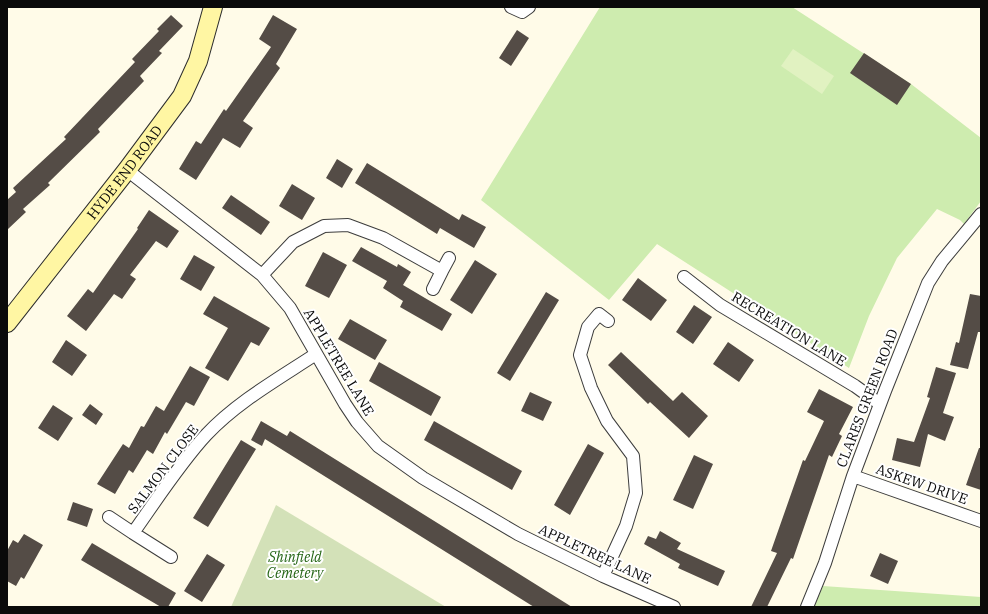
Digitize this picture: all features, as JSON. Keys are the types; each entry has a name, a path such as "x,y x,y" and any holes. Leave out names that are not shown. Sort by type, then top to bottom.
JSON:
{"main road":[{"name":"HYDE END ROAD","path":"7,323 127,170 182,96 192,77 213,7"}],"street":[{"path":"511,7 522,12 529,7"},
{"name":"APPLETREE LANE","path":"127,170 262,275 290,308 357,422 367,436 391,456 466,504 518,534 603,576 674,607"},
{"name":"CLARES GREEN ROAD","path":"807,607 825,563 853,476 928,283 942,261 981,214"},
{"path":"262,275 292,242 324,226 348,225 384,238 442,271"},
{"path":"433,289 449,258"},
{"name":"RECREATION LANE","path":"684,277 720,305 855,386 880,404"},
{"path":"600,313 588,327 580,355 590,388 607,421 633,456 636,493 626,526 603,576"},
{"name":"SALMON CLOSE","path":"133,533 206,435 245,400 316,354"},
{"name":"ASKEW DRIVE","path":"853,476 981,521"},
{"name":"SALMON CLOSE","path":"110,517 170,557"}],"green space":[{"path":"600,7 792,7 911,84 981,138 981,201 964,224 960,220 937,209 897,258 869,316 849,368 657,244 609,300 481,200"},
{"path":"793,49 834,76 822,94 781,66"},
{"name":"Shinfield Cemetery","path":"276,505 446,607 231,607"},
{"path":"823,586 981,597 981,607 814,607"}],"building":[{"path":"171,15 183,26 159,51 162,53 140,76 144,81 98,129 100,132 48,183 50,185 23,209 26,212 7,230 7,200 16,192 13,188 66,139 64,137 135,62 132,59 159,31 157,29"},
{"path":"273,15 297,29 276,64 280,68 243,121 253,128 240,148 223,138 196,180 179,169 196,141 201,144 224,109 226,111 271,47 259,39"},
{"path":"517,30 529,38 511,66 499,58"},
{"path":"864,53 911,84 897,105 850,73"},
{"path":"337,159 353,169 342,188 326,178"},
{"path":"367,163 459,220 462,214 486,227 474,248 440,228 437,234 355,183"},
{"path":"292,184 315,198 302,220 279,206"},
{"path":"231,195 270,222 261,235 222,208"},
{"path":"149,210 179,231 167,248 156,241 130,275 136,279 122,299 114,294 86,331 67,316 88,289 93,293 138,229 137,228"},
{"path":"361,247 397,267 398,264 411,272 403,285 452,314 442,331 400,307 403,301 383,288 387,281 352,261"},
{"path":"323,252 347,265 329,298 305,286"},
{"path":"194,255 215,267 201,291 180,279"},
{"path":"475,260 497,274 472,314 450,300"},
{"path":"638,278 667,300 651,321 622,300"},
{"path":"546,292 559,300 510,381 497,373"},
{"path":"970,294 981,296 981,332 978,332 968,369 950,365 956,342 959,343"},
{"path":"214,296 270,328 259,346 251,342 228,381 205,368 228,328 203,314"},
{"path":"694,305 712,317 693,344 676,332"},
{"path":"350,319 387,340 375,360 338,339"},
{"path":"66,340 87,355 72,376 52,362"},
{"path":"728,342 754,360 739,382 713,364"},
{"path":"621,352 673,401 682,392 708,416 689,438 650,402 648,404 608,365"},
{"path":"379,362 441,397 431,416 369,381"},
{"path":"190,366 210,377 194,406 186,402 167,434 165,432 153,454 147,450 133,473 129,470 115,494 97,484 123,444 129,448 141,426 144,427 156,406 164,411"},
{"path":"936,367 956,373 943,413 954,417 945,441 928,434 920,467 892,460 897,438 914,442 930,398 927,397"},
{"path":"819,389 853,407 839,434 842,436 832,457 829,455 793,559 791,558 767,607 751,607 777,553 771,551 803,460 805,461 824,421 807,412"},
{"path":"530,392 552,402 543,421 521,411"},
{"path":"90,404 103,414 96,425 82,415"},
{"path":"53,405 73,418 58,441 38,428"},
{"path":"261,421 287,436 290,431 572,607 534,607 265,439 262,446 251,440"},
{"path":"434,421 522,471 512,490 424,440"},
{"path":"241,440 256,449 208,527 193,518"},
{"path":"588,444 604,453 570,515 554,505"},
{"path":"979,448 981,448 981,490 966,485"},
{"path":"694,455 713,464 693,509 673,500"},
{"path":"73,502 93,509 87,527 67,520"},
{"path":"660,531 681,543 677,549 725,571 718,586 678,568 680,564 644,544 648,536 656,539"},
{"path":"24,534 43,545 24,579 21,577 16,586 7,581 7,551 13,540 18,543"},
{"path":"92,543 176,593 168,607 161,607 81,560"},
{"path":"880,553 898,561 888,584 870,576"},
{"path":"207,554 225,565 202,602 184,591"}]}
